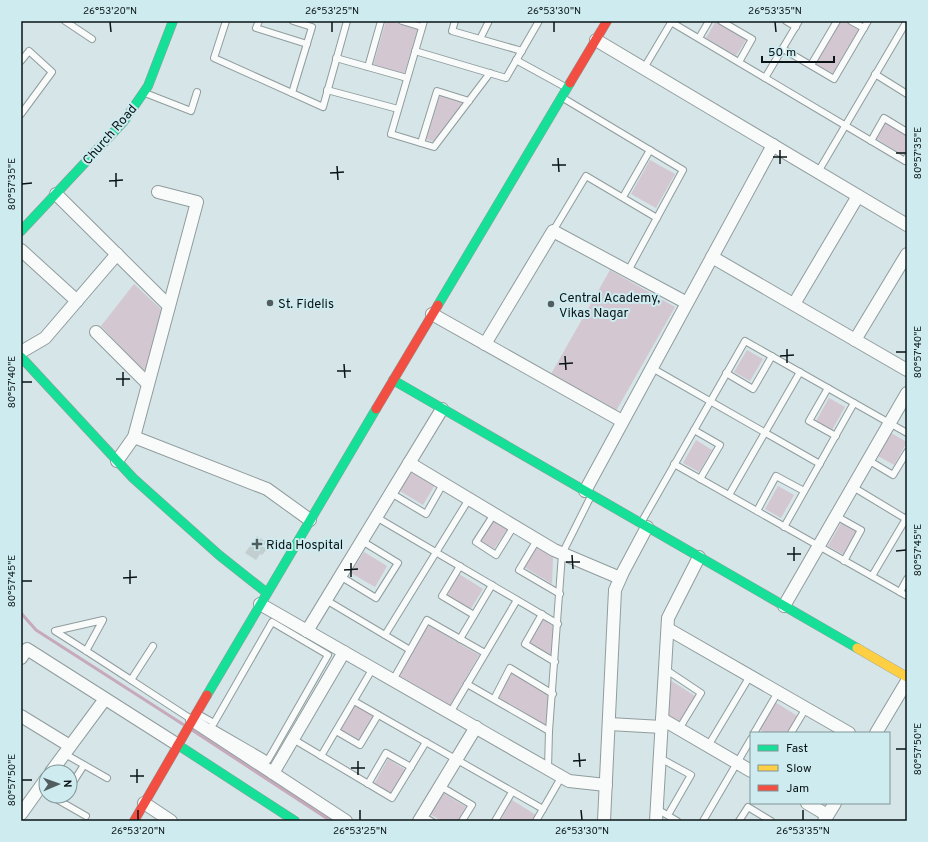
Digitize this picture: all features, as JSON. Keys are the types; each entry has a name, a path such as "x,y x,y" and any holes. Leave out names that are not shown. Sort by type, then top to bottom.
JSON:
{"street":[{"name":"Church Road","path":"21,231 124,121 148,86 173,21"},
{"path":"134,821 260,604 607,21"},
{"path":"596,40 907,225"},
{"path":"588,493 622,421 773,145"},
{"path":"118,461 134,437 197,202 158,192"},
{"path":"56,194 169,306"},
{"path":"794,304 858,196"},
{"path":"485,344 553,231 687,303"},
{"path":"21,250 77,301"},
{"path":"21,352 45,338 117,254"},
{"path":"855,340 907,254"},
{"path":"712,257 907,370"},
{"path":"432,314 622,421"},
{"path":"96,332 148,384"},
{"path":"21,357 133,478 213,550 267,593"},
{"path":"393,380 907,677"},
{"path":"784,606 907,393"},
{"path":"307,631 442,408"},
{"path":"134,437 267,489 310,520"},
{"path":"409,463 562,554 620,578"},
{"path":"604,821 615,590 644,525"},
{"path":"657,815 668,618 699,557"},
{"path":"260,604 569,781 606,785"},
{"path":"668,629 848,732"},
{"path":"21,658 26,649 178,745 281,817 295,821"},
{"path":"273,773 344,652"},
{"path":"877,732 907,681"},
{"path":"57,764 105,699"},
{"path":"21,716 68,750"},
{"path":"191,722 346,821"},
{"path":"609,724 662,723 679,728 750,770"},
{"path":"424,819 440,786 476,727"},
{"path":"21,814 26,797 38,792"},
{"path":"144,803 171,821"},
{"path":"808,804 826,818 833,804"}],"lane":[{"path":"65,21 92,39"},
{"path":"226,21 214,58 323,106 347,21"},
{"path":"259,21 256,28 307,44"},
{"path":"292,93 312,27 293,21"},
{"path":"368,67 381,21"},
{"path":"402,21 423,24 391,134 434,146 490,74"},
{"path":"455,21 452,31 522,51"},
{"path":"480,39 489,21"},
{"path":"415,51 506,78 539,21"},
{"path":"699,38 709,21"},
{"path":"721,21 752,39 738,62"},
{"path":"765,78 798,24 786,21"},
{"path":"811,65 836,21"},
{"path":"851,21 864,28"},
{"path":"783,49 834,79 868,21"},
{"path":"818,172 906,21"},
{"path":"644,68 671,22 905,161 907,157"},
{"path":"21,61 29,51 52,72 21,114"},
{"path":"336,58 407,78"},
{"path":"516,60 567,88"},
{"path":"875,74 907,94"},
{"path":"327,90 398,109"},
{"path":"421,143 437,91 469,101"},
{"path":"144,93 191,111 198,92"},
{"path":"561,97 683,170 628,271"},
{"path":"871,141 884,118 907,132"},
{"path":"623,198 650,150"},
{"path":"553,231 586,176 657,218"},
{"path":"644,525 674,464 745,341 907,433"},
{"path":"726,373 753,389 772,356"},
{"path":"652,368 820,464"},
{"path":"729,495 800,372"},
{"path":"828,388 810,421 836,436"},
{"path":"784,526 854,403"},
{"path":"694,430 720,445 700,479"},
{"path":"868,460 893,475 907,452"},
{"path":"674,464 907,596"},
{"path":"757,511 776,476 804,492"},
{"path":"391,493 426,514 444,484"},
{"path":"853,487 906,518 872,576"},
{"path":"548,769 562,554 588,493"},
{"path":"385,635 469,499"},
{"path":"494,514 476,542 496,555 514,526"},
{"path":"836,516 861,530 844,561"},
{"path":"376,517 558,624"},
{"path":"537,540 519,570 560,594"},
{"path":"340,576 376,598 380,593 398,563 362,541"},
{"path":"460,566 442,596 474,615"},
{"path":"900,592 907,579"},
{"path":"460,639 492,585"},
{"path":"326,600 410,650"},
{"path":"450,713 517,600"},
{"path":"542,614 525,644 555,662"},
{"path":"86,650 103,620 55,631 131,680 191,722 214,723"},
{"path":"393,680 427,620 485,653"},
{"path":"272,622 328,655 268,760 212,727 214,723 272,622"},
{"path":"131,680 153,646"},
{"path":"321,756 373,668"},
{"path":"494,699 510,668 553,694"},
{"path":"665,669 701,693 679,728"},
{"path":"708,746 750,676"},
{"path":"467,684 550,732"},
{"path":"755,732 778,692"},
{"path":"354,701 543,809"},
{"path":"792,732 806,708"},
{"path":"336,731 360,745 378,715"},
{"path":"293,739 392,798 426,742"},
{"path":"703,821 750,741"},
{"path":"68,750 84,765 107,778"},
{"path":"368,784 386,753 411,767"},
{"path":"660,758 691,775 668,816"},
{"path":"78,774 84,765"},
{"path":"536,821 562,776"},
{"path":"440,786 472,805 462,821"},
{"path":"495,821 512,792"},
{"path":"69,804 86,816"},
{"path":"739,821 748,807 772,821"},
{"path":"657,815 668,816 678,821"}],"shaded area":[{"path":"386,21 418,29 404,74 373,65"},
{"path":"716,21 746,40 736,56 706,38"},
{"path":"841,21 845,21 859,29 833,73 816,64"},
{"path":"440,95 464,102 434,142 426,139"},
{"path":"885,122 907,135 907,149 903,155 875,138"},
{"path":"650,160 675,174 656,208 631,194"},
{"path":"610,270 675,307 616,411 551,374"},
{"path":"134,284 162,310 145,373 101,326"},
{"path":"747,350 763,359 750,381 734,372"},
{"path":"829,398 845,407 832,430 816,421"},
{"path":"891,433 907,442 894,465 878,456"},
{"path":"696,440 712,450 699,472 683,463"},
{"path":"412,469 436,483 423,505 400,491"},
{"path":"778,486 794,495 781,518 765,509"},
{"path":"493,519 508,528 494,549 480,541"},
{"path":"841,523 857,532 844,555 828,546"},
{"path":"537,546 553,557 552,584 524,567"},
{"path":"364,552 387,566 375,587 351,573"},
{"path":"459,574 483,589 470,610 447,596"},
{"path":"542,619 554,627 553,657 528,643"},
{"path":"428,625 479,655 450,706 399,677"},
{"path":"512,672 550,696 547,727 498,697"},
{"path":"670,680 695,696 679,723 666,715"},
{"path":"775,702 799,717 790,732 764,732 759,729"},
{"path":"355,705 374,716 360,740 341,730"},
{"path":"388,759 406,770 392,794 374,784"},
{"path":"443,793 466,807 458,821 442,821 430,814"},
{"path":"512,800 536,815 532,821 500,821"}],"building":[{"path":"257,536 266,542 263,547 267,549 262,555 260,554 256,560 245,553"}],"waterway":[{"path":"21,613 36,630 184,725"},
{"path":"192,730 331,821"}],"traffic: fast":[{"path":"21,231 124,121 148,86 173,21"},
{"path":"438,305 570,83"},
{"path":"21,357 133,478 219,555 267,593"},
{"path":"393,380 857,648"},
{"path":"207,695 376,409"},
{"path":"178,745 295,821"}],"traffic: slow":[{"path":"857,648 907,677"}],"traffic: jam":[{"path":"570,83 607,21"},
{"path":"376,409 438,305"},
{"path":"134,821 207,695"}],"place":[{"name":"St. Fidelis","path":"270,303"},
{"name":"Central Academy, Vikas Nagar","path":"551,304"},
{"name":"Rida Hospital","path":"257,544"}]}
